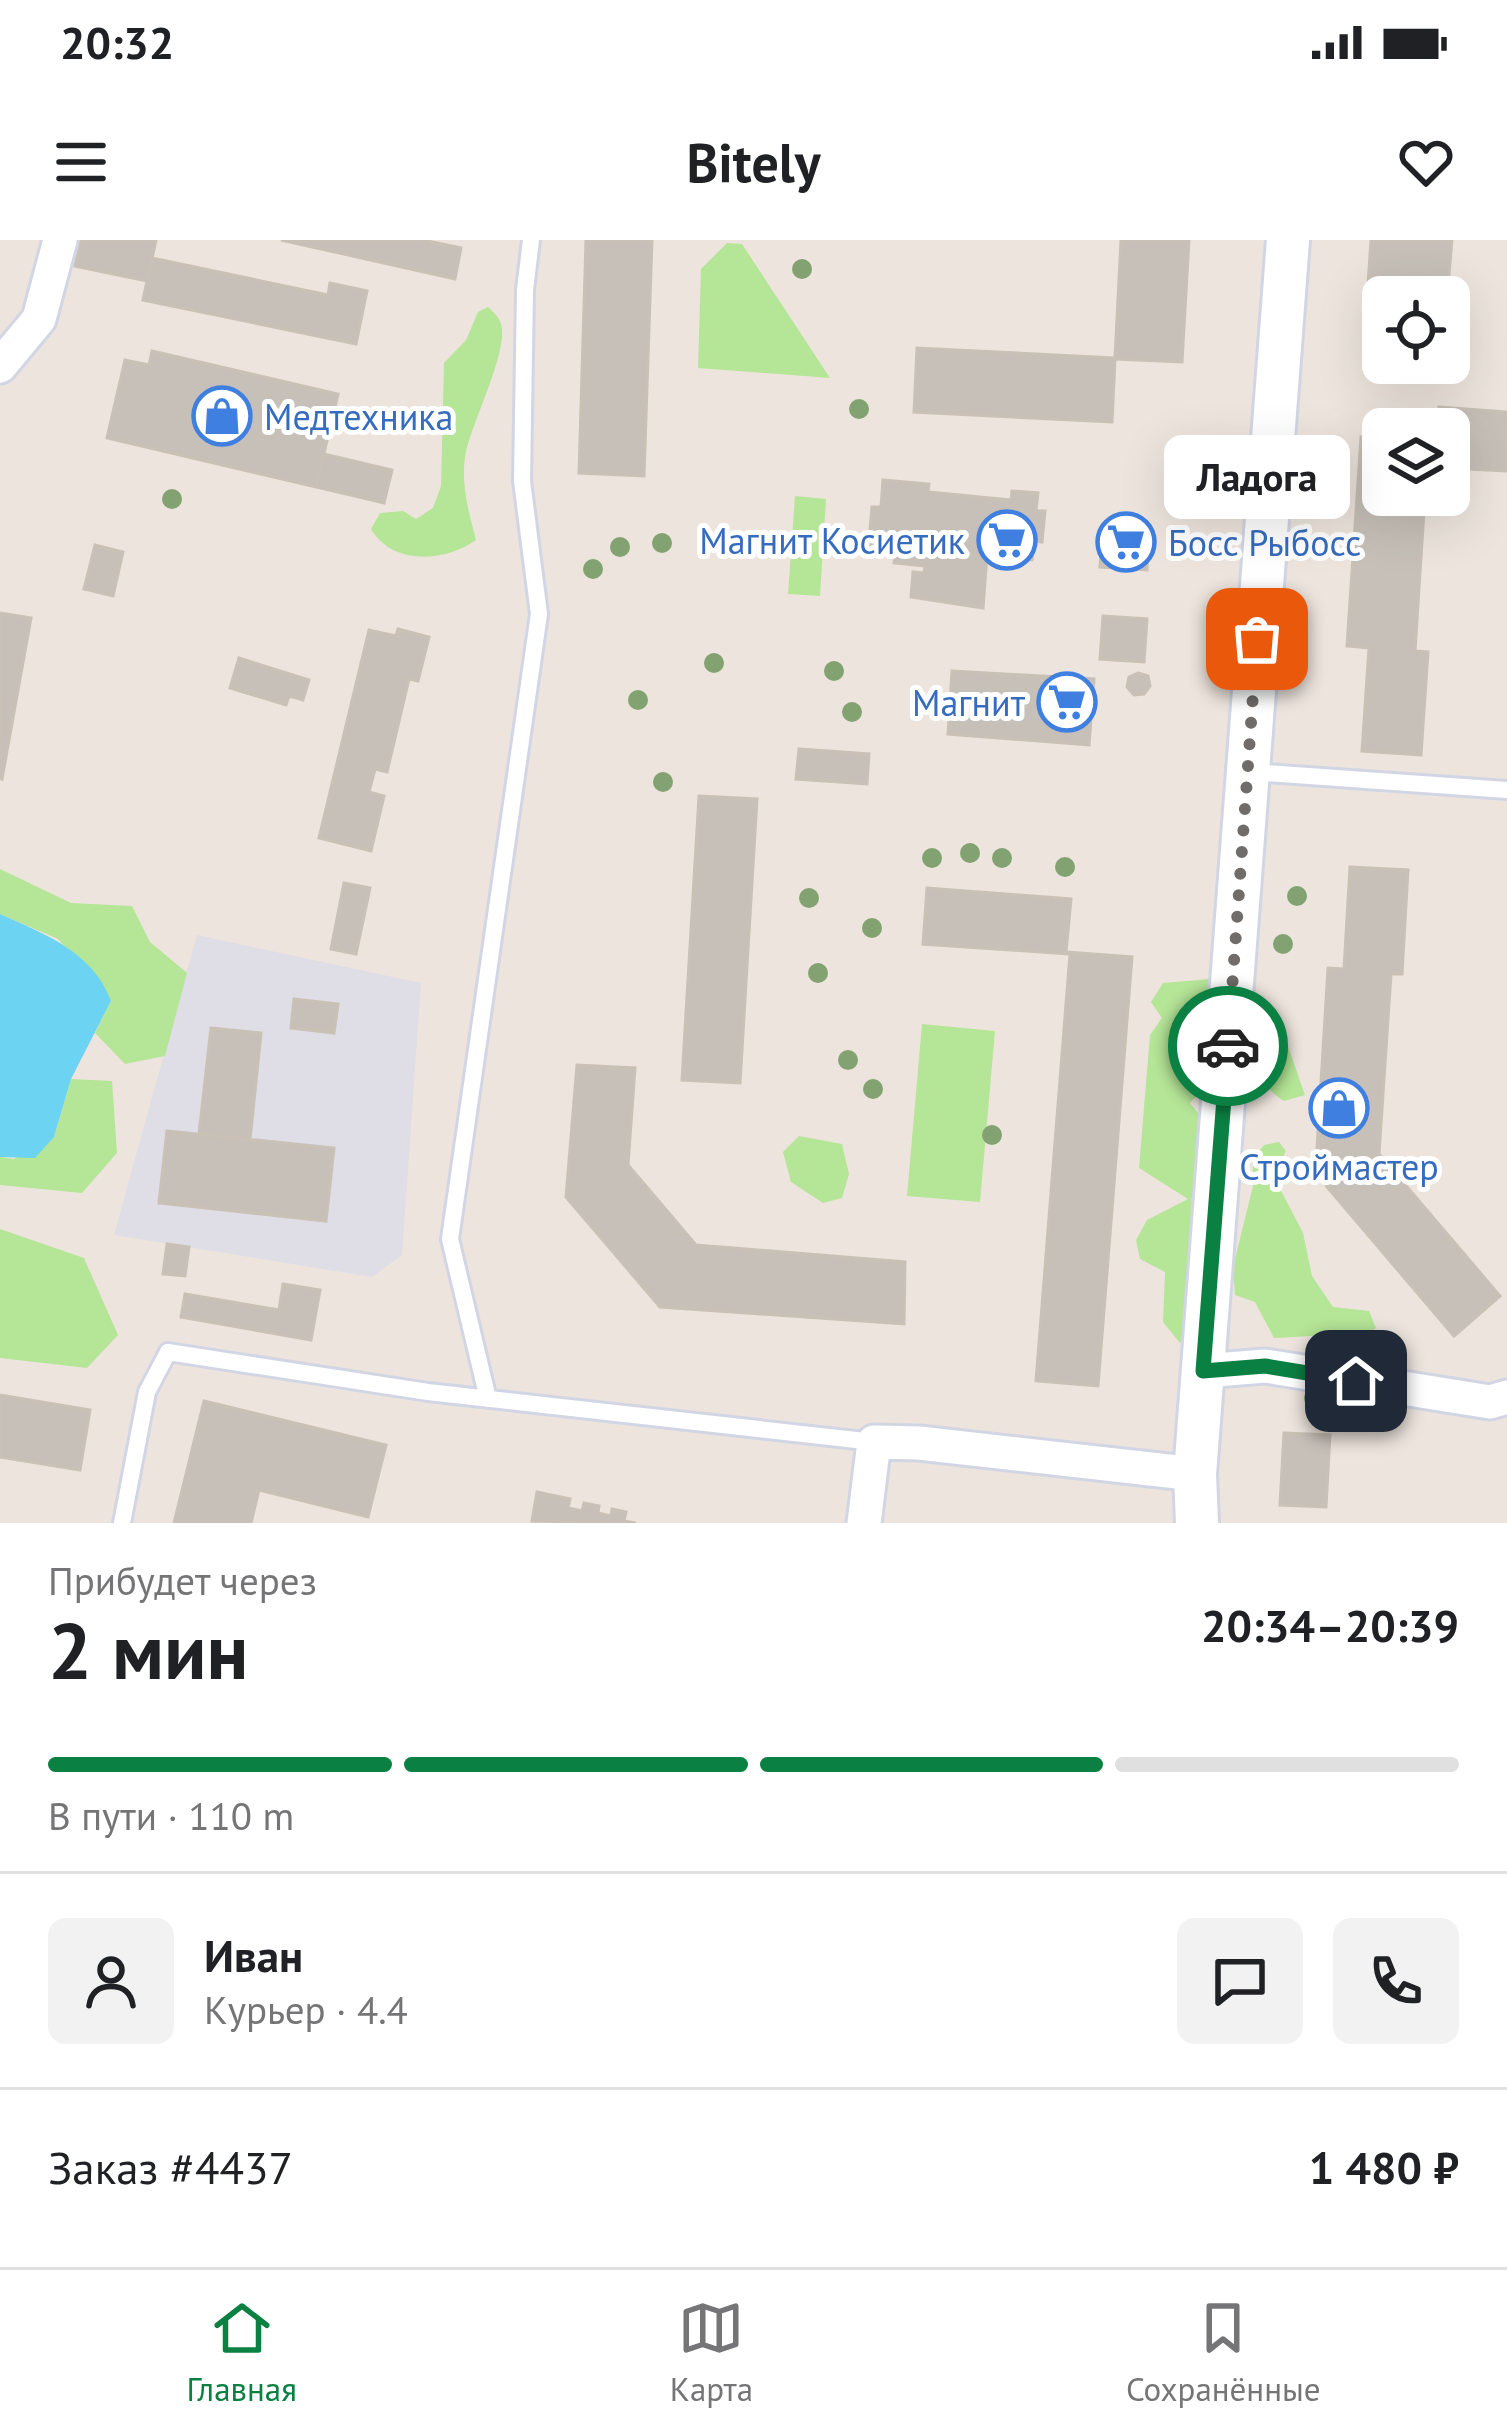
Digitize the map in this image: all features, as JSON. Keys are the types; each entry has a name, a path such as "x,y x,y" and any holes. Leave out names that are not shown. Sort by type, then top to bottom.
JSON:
{"street":[{"path":"0,366 39,319 60,240"},
{"path":"1197,1523 1195,1474 1288,240"},
{"path":"1203,1371 1265,1366 1490,1402 1507,1397"},
{"path":"864,1523 874,1442 1195,1474"}],"lane":[{"path":"488,1399 449,1239 539,614 521,481 525,290 531,240"},
{"path":"1248,772 1507,790"},
{"path":"122,1523 146,1392 168,1352 488,1399 874,1442"}],"shaded area":[{"path":"197,935 421,983 402,1255 372,1277 114,1235"}],"green space":[{"path":"727,243 742,244 830,378 698,368 701,269"},
{"path":"488,307 500,321 500,349 464,468 476,540 450,553 406,555 381,541 371,529 380,513 403,511 416,519 433,508 441,486 444,363 466,340 478,312"},
{"path":"795,496 826,499 820,596 788,594"},
{"path":"0,869 71,903 132,906 150,942 187,973 165,1056 125,1064 95,1033 111,1001 58,939 0,914"},
{"path":"1210,979 1219,995 1201,1029 1210,1081 1190,1103 1217,1137 1198,1315 1180,1343 1163,1322 1165,1272 1140,1259 1136,1240 1147,1220 1188,1199 1139,1168 1150,1035 1162,1018 1151,1002 1163,983"},
{"path":"922,1024 995,1031 980,1202 907,1196"},
{"path":"1281,1026 1305,1095 1284,1101 1256,1070 1246,1028"},
{"path":"71,1079 112,1081 117,1153 82,1193 0,1185 0,1157 14,1159 54,1137"},
{"path":"799,1136 842,1144 849,1174 842,1198 823,1203 791,1182 783,1152"},
{"path":"1279,1142 1286,1151 1274,1177 1303,1233 1312,1276 1333,1307 1369,1311 1376,1328 1369,1333 1274,1338 1255,1302 1235,1295 1233,1267 1253,1186 1253,1159 1264,1145"},
{"path":"0,1229 84,1258 118,1335 87,1368 0,1358"}],"water":[{"path":"0,914 80,957 111,1001 71,1079 54,1137 35,1158 0,1157"}],"building":[{"path":"81,240 156,240 147,281 75,266"},
{"path":"281,240 423,240 461,248 455,279"},
{"path":"586,240 652,240 644,476 579,473"},
{"path":"1121,240 1189,240 1182,362 1115,359 1112,422 914,412 917,348 1115,358"},
{"path":"1371,240 1452,240 1449,276 1369,276"},
{"path":"152,258 328,295 330,283 367,291 356,344 143,300"},
{"name":"Медтехника","path":"152,351 338,394 316,487 107,438 125,360 149,365"},
{"path":"1470,409 1507,412 1507,471 1470,469"},
{"path":"1362,437 1362,516 1424,516 1415,651 1428,652 1421,755 1362,751 1369,648 1347,646"},
{"path":"324,454 392,470 384,503 316,487"},
{"path":"883,480 929,484 928,492 1011,500 1012,491 1038,493 1036,511 1045,511 1042,542 1034,541 1032,560 987,556 983,608 911,597 913,572 924,573 925,566 894,563 895,554 868,551 872,507 881,507"},
{"path":"1103,524 1149,527 1147,570 1100,567"},
{"path":"95,545 123,552 113,596 84,589"},
{"path":"0,613 31,618 2,779 0,778"},
{"path":"1103,616 1147,619 1144,662 1100,659"},
{"path":"398,629 429,637 418,681 409,679 387,772 375,769 369,792 384,796 371,851 319,838 369,630 396,636"},
{"path":"239,658 309,680 303,700 289,696 286,705 230,688"},
{"path":"952,671 1094,679 1089,745 948,734"},
{"path":"1148,676 1150,686 1144,694 1134,695 1127,687 1129,677"},
{"path":"799,749 869,754 867,784 796,779"},
{"path":"699,796 757,799 740,1083 682,1080"},
{"path":"1350,867 1408,870 1402,974 1391,974 1379,1154 1500,1296 1454,1336 1320,1174 1317,1148 1328,968 1344,969"},
{"path":"344,883 370,888 356,954 331,949"},
{"path":"927,888 1071,899 1066,952 1132,957 1098,1386 1036,1381 1070,954 923,944"},
{"path":"294,999 338,1004 334,1033 291,1028"},
{"path":"211,1028 261,1033 250,1140 199,1134"},
{"path":"577,1065 635,1068 628,1165 696,1245 905,1262 904,1324 660,1307 566,1197"},
{"path":"167,1131 334,1148 326,1221 159,1203"},
{"path":"167,1244 189,1247 185,1276 163,1274"},
{"path":"283,1284 320,1290 311,1340 181,1317 185,1294 279,1310"},
{"path":"0,1395 90,1410 80,1470 0,1457"},
{"path":"204,1401 386,1445 368,1517 259,1490 251,1523 174,1523"},
{"path":"1284,1433 1330,1435 1326,1507 1280,1505"},
{"path":"537,1492 570,1499 568,1508 582,1511 584,1503 599,1506 598,1513 611,1516 612,1509 626,1512 624,1521 636,1523 532,1521"}],"way so far":[{"path":"1228,1046 1257,639"}],"place":[{"name":"Медтехника","path":"222,416"},
{"name":"Магнит Косиетик","path":"1007,540"},
{"name":"Босс Рыбосс","path":"1126,542"},
{"name":"Ладога","path":"1257,639"},
{"name":"Магнит","path":"1067,702"},
{"name":"Строймастер","path":"1339,1108"}],"route":[{"path":"1228,1046 1203,1371 1265,1366 1356,1381"}]}
